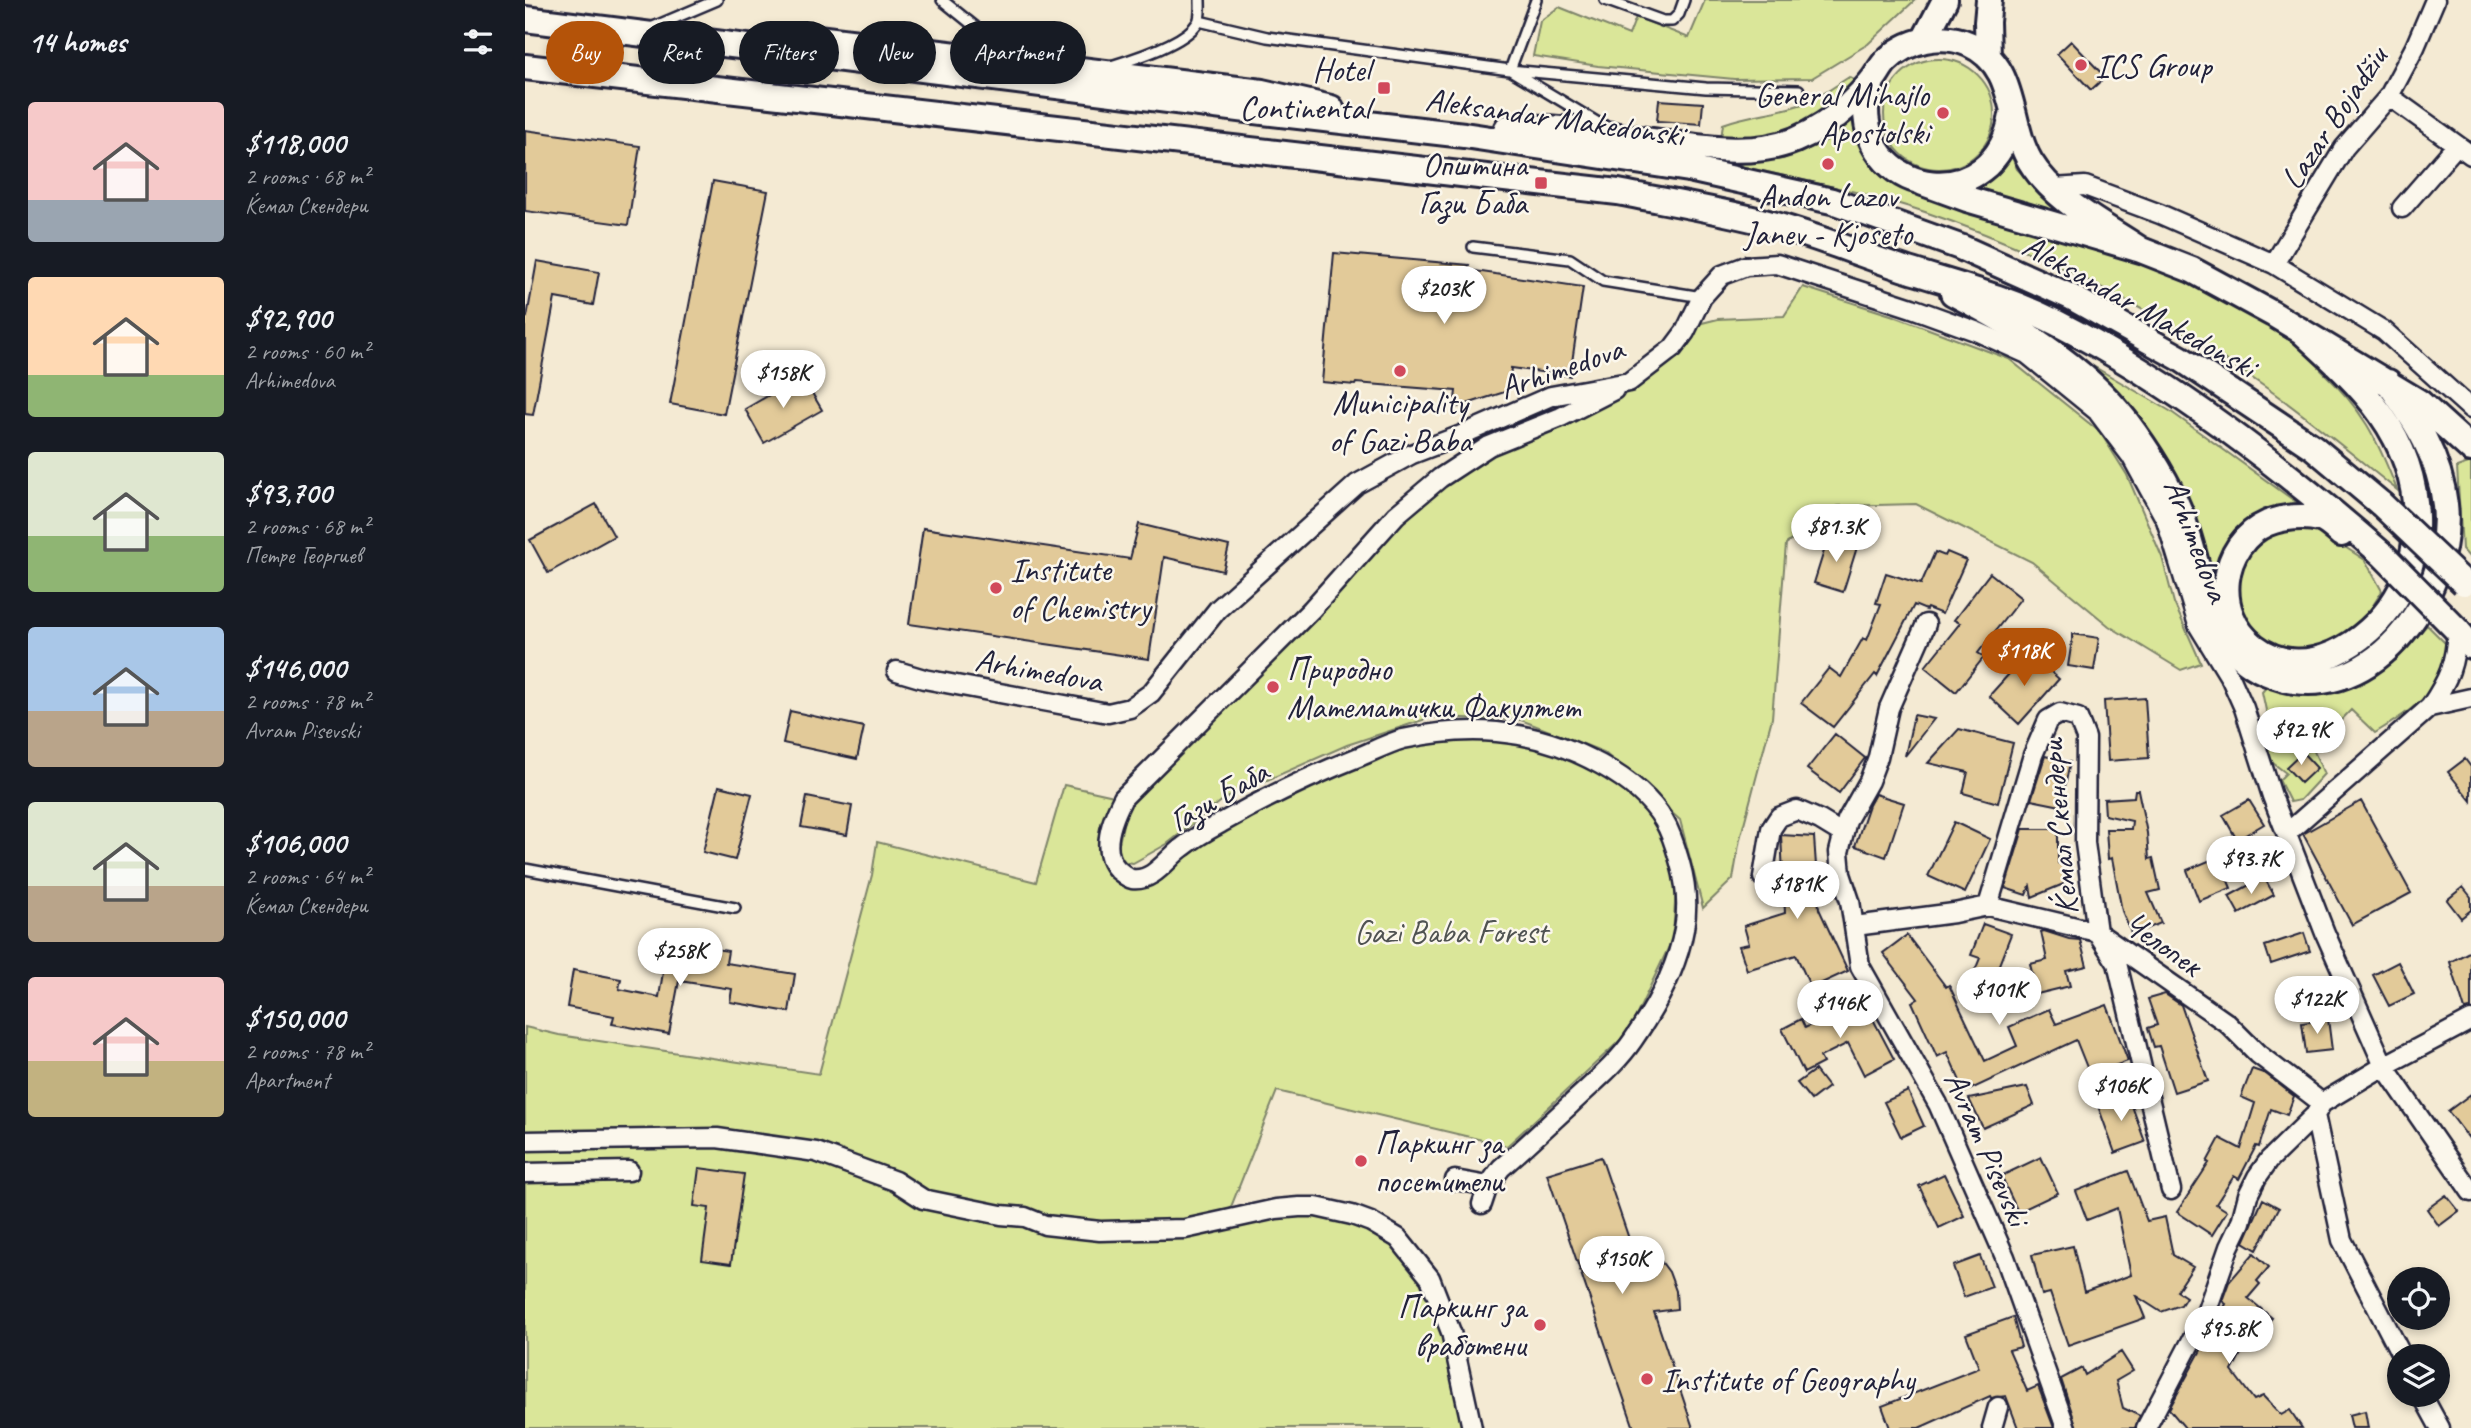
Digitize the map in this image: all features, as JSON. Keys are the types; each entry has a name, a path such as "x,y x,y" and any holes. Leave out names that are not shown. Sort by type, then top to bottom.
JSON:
{"street":[{"path":"1924,40 1945,0"},
{"path":"1989,0 1989,57"},
{"name":"Lazar Bojadžiu","path":"2274,264 2344,148 2389,96 2415,47 2435,0"},
{"name":"Aleksandar Makedonski","path":"525,19 638,33"},
{"path":"725,38 785,34 950,54"},
{"path":"1464,135 1515,128 1620,136 1690,146 1769,148 1795,140 1817,129 1846,108 1873,81 1885,62 1903,48 1924,40 1947,38 1969,44 1989,57 2002,74 2010,93 2013,115 2031,162 2053,188 2141,250"},
{"name":"Aleksandar Makedonski","path":"725,43 1263,113 1464,135 1689,169 1832,201 1960,247 2071,297 2180,358 2313,447 2381,505 2467,587"},
{"name":"Aleksandar Makedonski","path":"525,67 1618,192 1769,223 1997,296 2056,323 2119,358 2282,471 2383,555 2464,638"},
{"path":"1086,70 1262,92 1344,111 1371,124"},
{"path":"1873,81 1866,106 1869,131 1880,155 1899,172 1967,199 2141,250 2192,270 2237,293 2388,382 2419,402 2471,449"},
{"path":"2389,96 2464,150 2402,208"},
{"path":"1923,183 1959,182 1983,169 2002,149 2013,115"},
{"path":"2053,188 2085,186 2161,214 2274,264 2384,331 2471,409"},
{"name":"Arhimedova","path":"897,671 924,679 1108,713 1130,708 1151,693 1218,609 1357,484 1412,454 1551,396 1629,382 1673,348 1685,332 1702,297 1722,275 1746,266 1777,264 1977,332 2027,354 2097,411 2131,456 2166,520 2198,625 2231,679 2244,708 2272,796 2325,933 2384,1066 2471,1192"},
{"path":"1910,270 2039,343 2073,368 2104,396 2127,421 2161,472 2180,512 2212,614 2223,636 2233,650 2250,663 2267,673 2287,679 2306,682 2327,680 2346,675 2379,657 2411,624 2437,566 2446,530 2445,503 2439,476 2431,449 2417,421 2388,382"},
{"path":"2300,330 2343,369 2383,414 2404,453 2416,496 2416,531 2411,561 2398,595 2385,614 2358,641 2328,656 2297,661 2266,654 2252,646 2232,616 2226,597 2230,562 2247,537 2259,527 2275,520 2297,517 2322,519 2350,541 2383,555"},
{"name":"Гази Баба","path":"1488,1186 1501,1168 1519,1162 1615,1063 1651,1011 1668,977 1681,945 1686,895 1675,845 1664,821 1650,802 1633,786 1584,756 1521,735 1471,731 1402,740 1328,769 1220,823 1181,847 1164,865 1144,877 1132,879 1122,874 1111,862 1108,848 1111,828 1114,814 1123,798 1311,610 1396,515 1440,478 1489,446 1561,417 1629,382"},
{"name":"Avram Pisevski","path":"1926,624 1889,708 1870,782 1847,820 1839,852 1842,874 1855,926 1860,966 1938,1104 2004,1257 2066,1428"},
{"path":"2287,833 2430,707 2446,684 2464,638"},
{"path":"2430,707 2471,698"},
{"name":"Ќемал Скендери","path":"1988,906 2033,755 2048,720 2060,713 2078,719 2086,738 2085,844 2097,932 2117,963 2171,1190"},
{"path":"1763,877 1771,830 1779,817 1797,810 1843,834"},
{"name":"Челопек","path":"1855,926 1988,906 2097,932 2227,1023 2318,1109"},
{"path":"2146,1428 2206,1313 2229,1247 2241,1222 2248,1195 2269,1160 2318,1109 2384,1066 2471,1020"},
{"path":"2318,1109 2342,1240 2396,1344"},
{"path":"525,1141 717,1138 815,1152 895,1181 923,1199 1001,1215 1025,1217 1045,1225 1100,1231 1185,1229 1276,1209 1299,1207 1316,1207 1352,1215 1379,1226 1398,1238 1430,1278 1451,1332 1472,1428"},
{"path":"525,1173 629,1171"},
{"path":"1455,1180 1488,1186 1482,1204"},
{"path":"1992,1428 1998,1407"},
{"path":"2429,1407 2440,1428"}],"lane":[{"path":"668,21 717,0"},
{"path":"942,0 968,21"},
{"path":"1093,71 1126,61 1182,37 1199,21 1201,0"},
{"path":"1510,70 1536,0"},
{"path":"1605,0 1663,21 1672,21 1679,14 1684,0"},
{"path":"1199,21 1267,37 1510,70 1706,88 1799,90"},
{"path":"1510,70 1620,136"},
{"path":"1473,247 1570,259 1603,281 1702,297"},
{"path":"525,869 735,908"}],"green space":[{"path":"1705,0 1915,0 1868,44 1812,78 1734,79 1598,66 1533,56 1540,21 1559,7 1629,35 1636,17 1689,38"},
{"path":"1939,59 1960,64 1978,75 1989,93 1994,114 1989,135 1978,153 1960,164 1939,169 1918,164 1900,153 1889,135 1884,114 1889,93 1900,75 1918,64"},
{"path":"1849,77 1854,80 1837,102 1796,129 1750,140 1721,139 1723,124 1805,103"},
{"path":"1852,120 1862,150 1875,169 1903,189 1999,211 2164,268 2301,343 2324,364 2321,370 2358,411 2382,454 2397,490 2268,389 2187,336 2103,288 2015,247 1925,212 1740,166 1740,163 1783,159 1825,141"},
{"path":"2012,157 2017,169 2041,194 2071,218 1974,189 1993,177"},
{"path":"1803,287 1894,316 2009,359 2100,432 2127,475 2162,557 2174,603 2201,663 2181,670 2109,626 2032,562 1916,504 1838,506 1786,544 1772,718 1740,839 1733,879 1703,908 1680,820 1604,752 1521,720 1432,717 1347,745 1224,799 1167,844 1133,863 1125,862 1117,853 1127,805 1414,509 1464,470 1512,441 1627,393 1661,368 1698,324 1718,319 1784,316"},
{"path":"2093,366 2170,411 2303,507 2248,524 2215,585 2179,487 2154,437 2116,392 2089,369"},
{"path":"2471,462 2471,559 2462,549 2457,467"},
{"path":"2312,526 2365,560 2382,591 2359,628 2336,646 2298,651 2261,640 2245,623 2232,568 2261,533"},
{"path":"2427,625 2446,644 2443,670 2434,687 2410,709 2375,733 2351,710 2313,749 2324,774 2300,800 2290,802 2279,780 2286,773 2273,763 2262,745 2272,738 2262,692 2270,683 2352,681 2396,660"},
{"name":"Gazi Baba Forest","path":"1510,735 1616,775 1662,820 1677,868 1673,938 1628,1033 1507,1146 1277,1091 1229,1212 1276,1209 1371,1222 1430,1278 1472,1428 525,1428 525,1027 559,1035 819,1074 872,875 877,842 1036,882 1064,785 1123,798 1108,848 1132,879 1181,847 1402,740"}],"building":[{"name":"ICS Group","path":"2071,41 2105,77 2091,90 2057,54"},
{"path":"1659,100 1703,103 1701,124 1657,121"},
{"path":"525,130 640,146 628,225 525,211"},
{"path":"713,181 768,191 724,414 670,404"},
{"path":"1334,253 1469,265 1468,270 1583,287 1570,376 1511,368 1508,391 1454,408 1456,391 1322,382"},
{"path":"537,261 599,272 593,305 555,298 533,415 525,414 525,316 527,317"},
{"path":"802,376 822,410 764,443 745,409"},
{"path":"596,504 614,536 548,573 530,540"},
{"path":"1139,524 1229,546 1223,571 1164,557 1149,659 909,624 923,528 1130,559"},
{"path":"1829,535 1858,544 1843,592 1814,583"},
{"path":"1935,552 1945,556 1947,552 1966,560 1942,614 1914,605 1877,676 1875,674 1833,727 1801,703 1829,668 1841,677 1863,638 1867,640 1881,604 1876,603 1886,573 1921,584"},
{"path":"1990,573 2021,598 1978,653 1984,657 1956,692 1925,667 1960,623 1954,620"},
{"path":"2073,634 2099,638 2094,670 2068,666"},
{"path":"2029,652 2059,679 2019,724 1989,696"},
{"path":"2145,698 2149,758 2108,761 2104,701"},
{"path":"790,711 864,727 857,759 783,743"},
{"path":"1914,715 1934,719 1905,756"},
{"path":"1959,729 2013,743 1998,803 1963,793 1968,772 1928,763"},
{"path":"1835,734 1865,758 1839,793 1807,769"},
{"path":"2302,752 2317,768 2301,783 2286,767"},
{"path":"2045,756 2070,762 2061,806 2031,800"},
{"path":"2465,759 2471,767 2471,801 2448,772"},
{"path":"719,786 752,794 735,860 703,852"},
{"path":"2135,790 2138,790 2147,833 2149,859 2153,858 2160,890 2148,893 2161,923 2132,935 2122,911 2112,858 2108,859 2106,829 2131,829 2132,821 2105,815 2104,799 2134,797"},
{"path":"1875,794 1904,803 1886,857 1855,846"},
{"path":"807,797 852,806 847,835 801,827"},
{"path":"2249,800 2264,824 2237,840 2223,815"},
{"path":"2361,801 2411,893 2352,925 2303,834"},
{"path":"1954,822 1990,839 1965,893 1928,876"},
{"path":"2023,829 2058,829 2058,863 2066,866 2066,883 2032,897 2030,886 2026,895 2005,888"},
{"path":"1781,835 1814,837 1819,909 1848,971 1811,988 1796,955 1747,970 1739,946 1749,944 1744,926 1785,913"},
{"path":"2218,857 2231,888 2199,901 2187,870"},
{"path":"2264,877 2274,895 2239,914 2229,896"},
{"path":"2463,887 2471,897 2471,910 2461,918 2447,900"},
{"path":"1983,924 2011,934 1993,980 1974,973 1980,958 1971,955"},
{"path":"2041,932 2080,940 2087,966 2066,971 2070,986 2037,994 2030,964 2047,960"},
{"path":"2304,933 2310,951 2271,964 2265,946"},
{"path":"1907,935 1946,987 1949,985 1985,1061 2017,1046 2009,1027 2049,1009 2056,1024 2107,1005 2128,1061 2090,1075 2076,1040 1965,1092 1947,1052 1937,1057 1912,1002 1918,999 1883,953"},
{"path":"668,941 728,951 726,963 795,974 789,1012 730,1002 732,989 679,981 669,1034 612,1024 614,1016 567,1007 573,970 621,979 619,989 659,997"},
{"path":"2471,951 2471,1009 2465,1010 2450,962"},
{"path":"2398,962 2414,994 2389,1006 2373,975"},
{"path":"2165,994 2181,1005 2208,1081 2174,1092 2159,1046 2154,1047 2148,1028 2157,1025 2148,999"},
{"path":"1864,1002 1894,1059 1864,1075 1848,1043 1820,1057 1823,1063 1804,1073 1782,1029 1801,1019 1805,1028 1823,1019 1824,1022"},
{"path":"2328,1019 2332,1050 2306,1053 2302,1023"},
{"path":"2252,1069 2266,1074 2294,1096 2287,1115 2271,1109 2259,1147 2256,1146 2239,1179 2234,1176 2216,1204 2227,1211 2212,1235 2177,1212 2209,1163 2207,1162 2220,1138 2241,1149 2255,1103 2241,1097"},
{"path":"1815,1070 1828,1087 1811,1100 1797,1083"},
{"path":"2027,1087 2034,1105 1983,1128 1969,1099"},
{"path":"1908,1091 1924,1126 1901,1137 1884,1102"},
{"path":"2127,1092 2145,1142 2115,1153 2097,1103"},
{"path":"2471,1094 2471,1141 2448,1111"},
{"path":"1601,1157 1639,1268 1660,1260 1669,1272 1676,1291 1677,1309 1654,1312 1693,1428 1634,1428 1547,1174"},
{"path":"2041,1157 2058,1193 2018,1212 2001,1176"},
{"path":"699,1168 744,1174 731,1264 702,1260 709,1208 694,1206"},
{"path":"2128,1171 2147,1221 2165,1217 2173,1255 2193,1267 2177,1291 2186,1297 2181,1305 2161,1312 2136,1296 2145,1318 2068,1345 2050,1293 2042,1295 2032,1255 2073,1246 2084,1292 2131,1275 2117,1208 2087,1220 2076,1191"},
{"path":"1944,1174 1964,1216 1939,1228 1919,1186"},
{"path":"2446,1195 2459,1211 2439,1226 2427,1209"},
{"path":"2263,1199 2279,1208 2257,1250 2244,1242"},
{"path":"2254,1253 2269,1267 2248,1298 2272,1318 2257,1336 2252,1332 2232,1371 2254,1400 2263,1396 2281,1415 2290,1410 2302,1428 2185,1428 2169,1409 2226,1304 2222,1301 2229,1282"},
{"path":"1980,1256 1992,1287 1964,1297 1953,1266"},
{"path":"2013,1317 2021,1347 2009,1350 2027,1391 2038,1386 2054,1428 2018,1428 2006,1396 1990,1396 1919,1428 1890,1428 1882,1406 1979,1368 1966,1334"},
{"path":"2121,1352 2133,1371 2116,1381 2123,1408 2140,1416 2135,1428 2077,1428 2061,1379 2082,1368 2085,1375"},
{"path":"2365,1411 2368,1428 2352,1428 2349,1415"}],"place":[{"name":"ICS Group","path":"2081,65"},
{"name":"Hotel Continental","path":"1384,88"},
{"name":"General Mihajlo Apostolski","path":"1943,113"},
{"name":"Andon Lazov Janev - Kjoseto","path":"1828,164"},
{"name":"Општина Гази Баба","path":"1541,183"},
{"name":"Municipality of Gazi Baba","path":"1400,371"},
{"name":"Institute of Chemistry","path":"996,588"},
{"name":"Природно Математички Факултет","path":"1273,687"},
{"name":"Паркинг за посетители","path":"1361,1161"},
{"name":"Паркинг за вработени","path":"1540,1325"},
{"name":"Institute of Geography","path":"1647,1379"}]}
